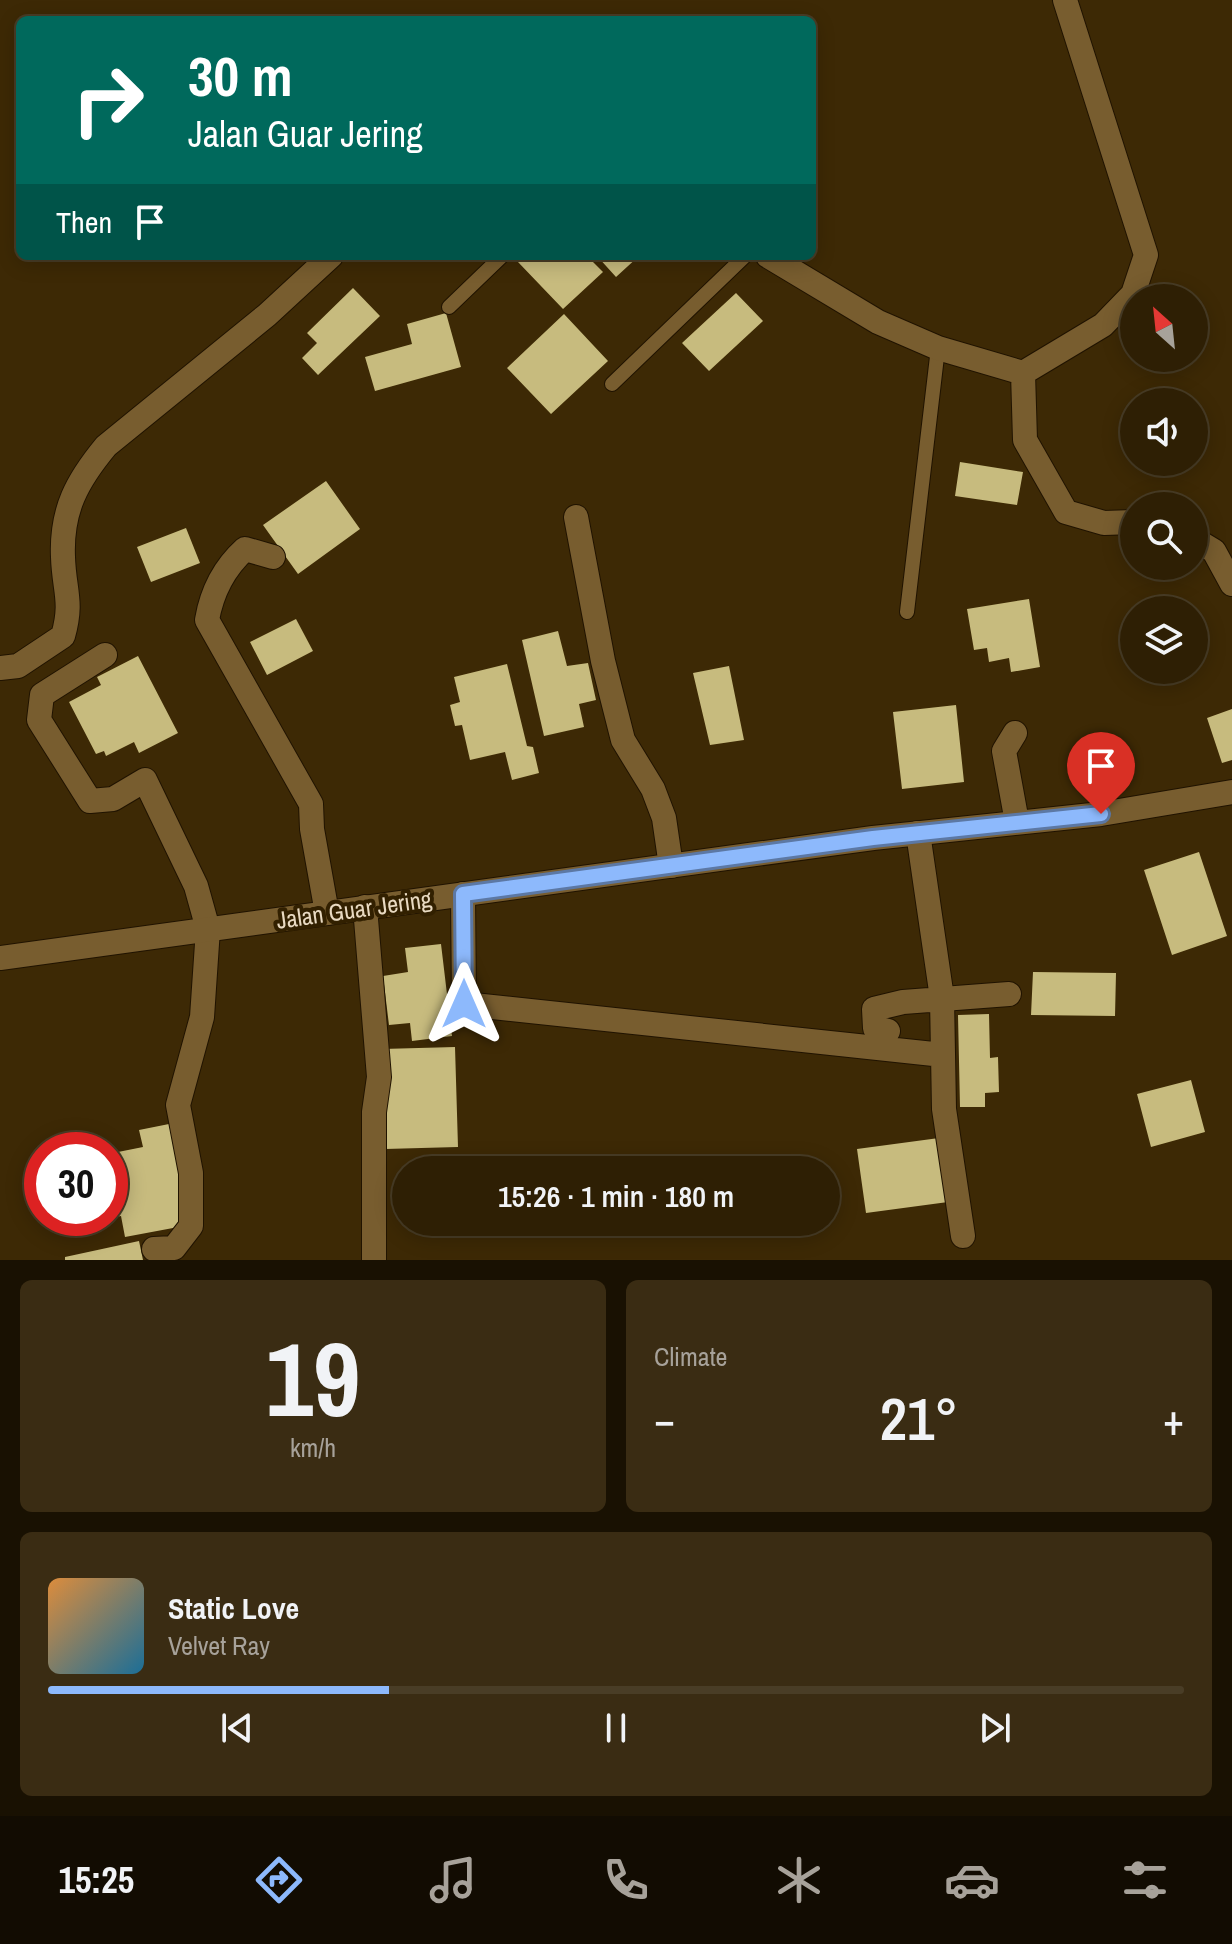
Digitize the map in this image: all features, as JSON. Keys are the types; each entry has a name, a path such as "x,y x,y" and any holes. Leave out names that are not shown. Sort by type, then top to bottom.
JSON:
{"street":[{"path":"775,260 878,322 938,348 1023,373 1103,325 1133,294 1146,255 1065,0"},
{"path":"0,668 18,666 63,636 70,611 63,557 65,512 92,463 106,446 267,315 327,260"},
{"path":"1023,373 1025,440 1066,512 1104,523 1120,522"},
{"path":"576,517 603,661 623,740 653,789 664,818 671,866"},
{"path":"1208,547 1214,551 1232,584"},
{"path":"273,557 245,549 227,565 210,604 207,620 311,804 312,829 327,913"},
{"path":"105,655 42,695 39,720 90,801 113,799 145,780 196,886 208,929 202,1017 178,1105 191,1173 191,1226 174,1248 154,1249"},
{"path":"1015,733 1004,751 1017,822"},
{"name":"Jalan Guar Jering","path":"0,958 918,833 1101,814 1232,792"},
{"path":"918,833 942,998 944,1109 963,1236"},
{"path":"463,894 464,1004 943,1055"},
{"path":"365,907 379,1077 374,1112 374,1260"},
{"path":"888,1031 875,1028 874,1009 942,998 1009,994"}],"lane":[{"path":"449,307 498,260"},
{"path":"612,384 741,260"},
{"path":"907,612 938,348"}],"building":[{"path":"591,260 603,272 563,309 518,262"},
{"path":"601,260 635,260 616,277"},
{"path":"353,288 380,316 318,375 302,358 317,343 307,333"},
{"path":"736,293 763,321 709,371 682,343"},
{"path":"446,313 461,367 375,391 365,357 412,344 407,324"},
{"path":"564,314 608,361 551,414 507,368"},
{"path":"960,462 1023,472 1017,505 955,496"},
{"path":"326,481 360,529 298,574 263,525"},
{"path":"186,528 200,563 151,582 137,547"},
{"path":"1029,599 1040,667 1011,672 1009,658 989,662 987,648 974,650 967,609"},
{"path":"296,619 313,651 267,675 250,642"},
{"path":"558,631 567,666 588,663 596,700 579,704 584,727 544,736 522,640"},
{"path":"138,656 178,733 139,753 134,742 106,756 104,751 96,754 69,702 101,685 97,677"},
{"path":"507,664 527,746 533,747 539,773 512,780 505,752 470,760 462,725 455,726 450,705 460,702 454,677"},
{"path":"729,666 744,740 710,745 693,673"},
{"path":"956,705 964,782 902,789 893,712"},
{"path":"1232,709 1232,760 1222,763 1207,718"},
{"path":"1199,852 1227,936 1172,955 1144,870"},
{"path":"441,944 452,1036 412,1041 410,1023 389,1025 383,976 408,972 405,948"},
{"path":"1033,972 1116,973 1115,1016 1031,1015"},
{"path":"989,1014 990,1058 998,1057 999,1092 985,1093 985,1107 960,1107 958,1015"},
{"path":"455,1047 458,1147 385,1149 382,1049"},
{"path":"1191,1080 1205,1132 1151,1147 1137,1094"},
{"path":"169,1124 189,1225 125,1237 128,1236 128,1150 143,1147 139,1130"},
{"path":"939,1138 948,1202 866,1213 857,1149"},
{"path":"139,1241 143,1260 65,1260 65,1257"}],"route":[{"path":"464,1004 463,894 873,838 1101,814"}]}
